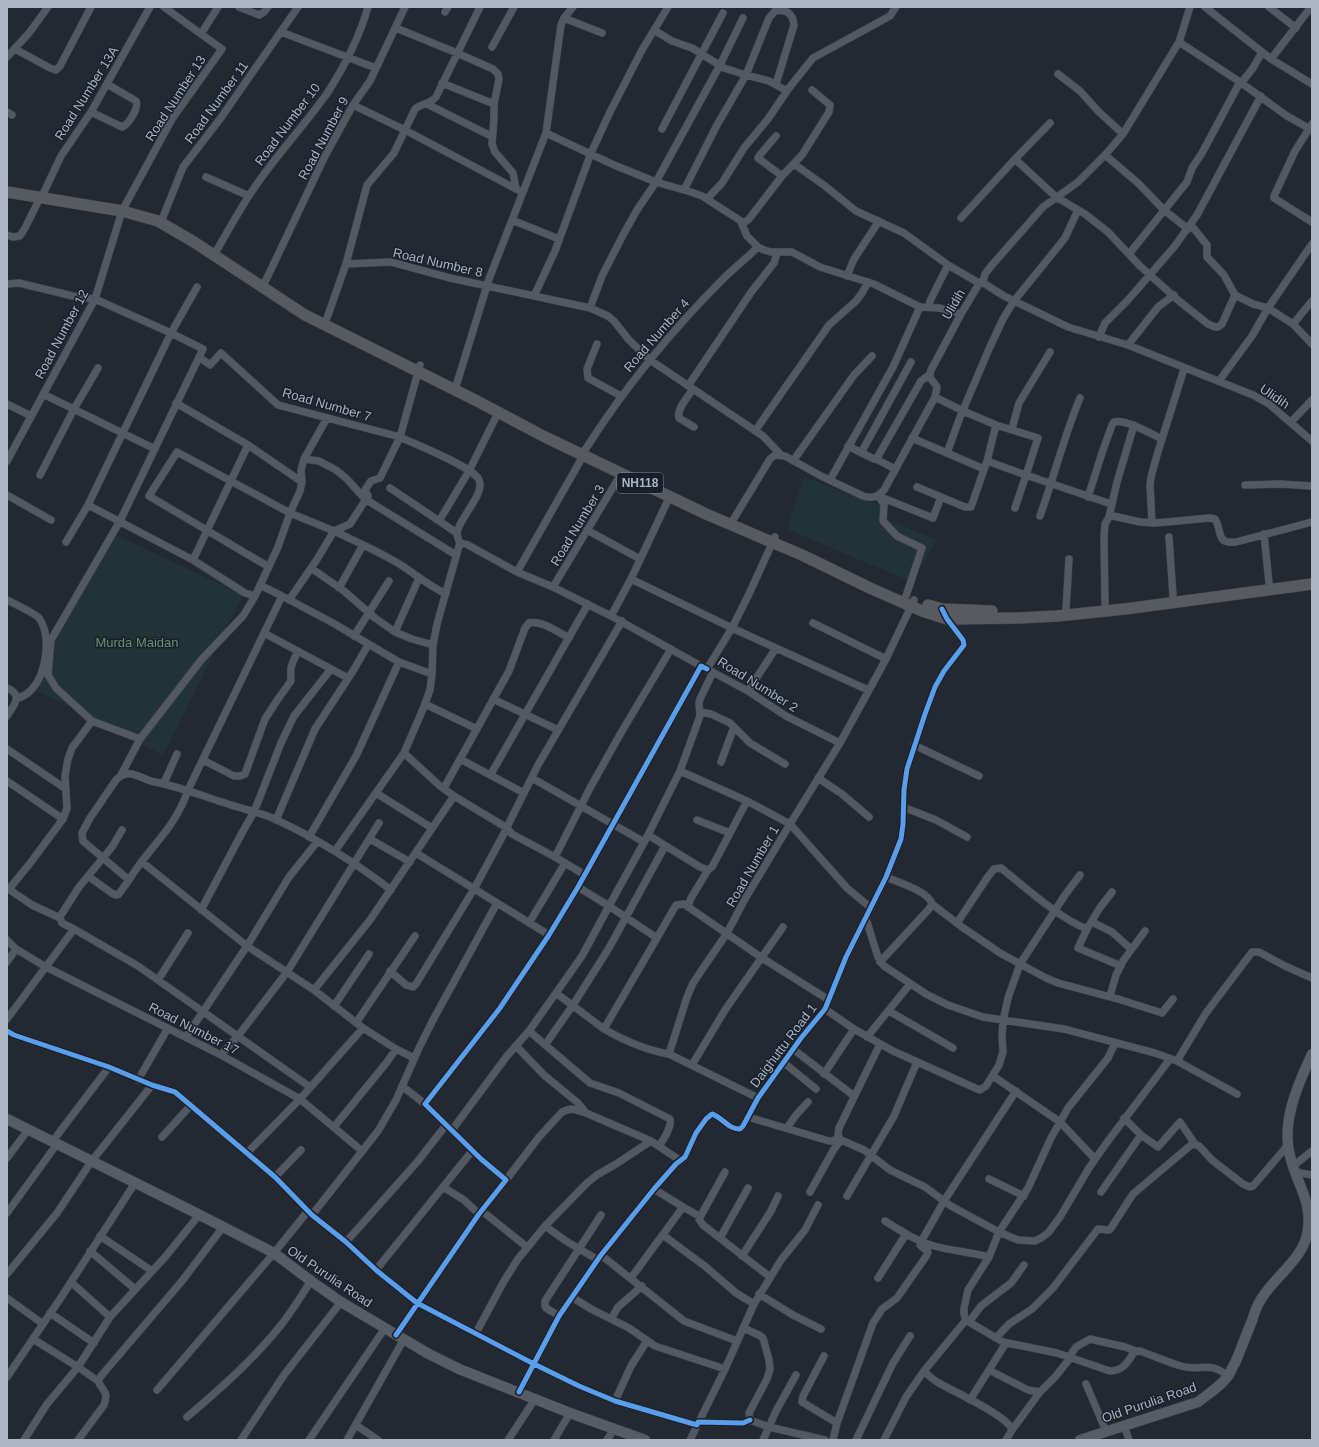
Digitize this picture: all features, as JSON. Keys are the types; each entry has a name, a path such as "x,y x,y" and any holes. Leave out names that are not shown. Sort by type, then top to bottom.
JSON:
{"highway":[{"name":"NH118","path":"7,185 42,195"},
{"name":"NH118","path":"7,192 42,195 153,212 177,224 285,295 498,413 774,540 910,601 944,614 1019,618 1057,616 1133,608 1312,584"},
{"name":"NH118","path":"123,208 158,221 194,242 305,315 419,368 457,383 533,424 620,474 669,498 774,540"},
{"name":"NH118","path":"944,614 1025,612 1066,609 1312,578"}],"main road":[{"name":"Old Purulia Road","path":"1080,1440 1198,1402 1211,1393 1228,1376 1242,1348 1259,1302 1268,1289 1288,1267 1306,1240 1309,1216 1307,1200 1294,1169 1288,1146 1288,1128 1297,1087 1310,1064"},
{"name":"Old Purulia Road","path":"7,1119 91,1162 200,1214 274,1254 341,1302 427,1353 459,1368 535,1399 642,1440"}],"street":[{"path":"7,57 48,7"},
{"path":"15,49 56,70 60,66 91,7"},
{"name":"Road Number 13A","path":"7,235 13,237 20,236 26,228 61,156 91,112 150,7"},
{"path":"164,7 201,34"},
{"name":"Road Number 13","path":"123,208 172,119 222,49 201,34 218,7"},
{"path":"239,7 259,15 268,7"},
{"name":"Road Number 11","path":"163,217 183,167 220,119 298,7"},
{"name":"Road Number 10","path":"217,250 259,181 328,92 360,30 368,7"},
{"name":"Road Number 9","path":"265,282 325,156 353,106 370,81 405,7"},
{"path":"326,318 346,264 367,185 394,153 415,109 420,105 427,104 436,97 480,7"},
{"path":"492,47 514,7"},
{"path":"457,383 487,285 512,220 519,191 546,133 560,33 564,18 573,7"},
{"path":"534,296 559,239 591,153 610,112 668,7"},
{"path":"707,200 722,182 736,159 768,120 787,91 813,58 890,16 896,7"},
{"path":"794,164 856,211 904,233 948,264 981,283 985,274 1002,253 1043,207 1078,182 1105,155 1122,134 1179,42 1187,21 1190,7"},
{"path":"1205,7 1262,52 1312,84"},
{"path":"1269,7 1296,28"},
{"path":"1272,59 1311,7"},
{"path":"684,190 717,125 746,75 769,18 775,12 784,10 794,19 794,25 776,84"},
{"path":"662,129 703,54 723,13"},
{"path":"564,18 602,33"},
{"path":"590,308 602,276 622,235 656,182 720,65 743,18"},
{"path":"396,28 493,69 498,74 499,81 494,104 493,129 491,136 492,144 495,152 513,173 519,191"},
{"path":"654,30 672,41 686,45 703,54 720,65 776,84 787,91"},
{"path":"281,32 376,68"},
{"path":"1179,42 1241,82 1287,116 1311,128 1295,151 1274,196 1276,199 1312,222"},
{"path":"1129,254 1187,182 1192,168 1202,153 1241,82 1253,68 1262,52"},
{"path":"1058,74 1080,91 1122,134"},
{"path":"442,83 494,104"},
{"path":"91,112 122,127 126,125 136,108 136,101 107,84"},
{"path":"742,222 746,222 749,219 782,176 806,150 830,108 828,102 812,90"},
{"path":"1099,337 1105,323 1128,300 1189,227 1220,175 1261,96"},
{"path":"427,104 491,136"},
{"path":"353,106 405,130 519,191"},
{"path":"961,218 1050,123"},
{"path":"546,133 614,165 656,182 684,190 707,200 742,222 747,236 758,247 777,253 792,252 820,267 868,282 920,307 939,308 961,314"},
{"path":"776,136 758,158 782,176"},
{"path":"1105,155 1138,183 1164,210 1189,227 1207,245 1207,258 1224,275 1235,295 1253,304 1268,308 1293,324 1312,344"},
{"path":"1015,159 1056,197 1078,210 1108,232 1150,274 1208,324 1218,327 1222,324 1235,295"},
{"path":"206,177 249,196"},
{"name":"Road Number 12","path":"7,461 95,299 123,208"},
{"path":"947,453 963,411 1001,324 1014,301 1065,238 1078,210"},
{"path":"512,220 559,239"},
{"path":"847,276 854,259 879,221"},
{"path":"1219,381 1252,336 1268,308 1312,244"},
{"name":"Road Number 4","path":"516,572 584,453 621,396 650,360 708,295 758,247"},
{"path":"694,427 679,418 679,410 690,387 752,291 774,263 777,253"},
{"name":"Road Number 8","path":"346,264 391,262 450,278 590,308 608,316 614,321 629,340 650,360 768,440 781,455"},
{"path":"929,307 930,301 948,264"},
{"path":"755,431 829,325 856,301 868,282"},
{"path":"7,284 18,283 77,297 95,299 203,349 120,521 51,640 48,675 56,688 92,721 140,739"},
{"name":"Ulidih","path":"876,459 879,457 921,381 929,375 961,314 981,283 1068,327 1128,345 1184,369 1253,395 1269,404 1312,441"},
{"path":"66,542 88,505 171,333 197,288"},
{"path":"1128,345 1158,307 1174,296"},
{"path":"1293,324 1312,301"},
{"path":"830,480 893,367 920,307"},
{"path":"597,344 587,369 588,378 621,396"},
{"path":"1012,430 1019,404 1050,352"},
{"name":"Road Number 7","path":"199,357 210,365 221,353 278,406 400,437 469,471"},
{"path":"793,461 854,376 872,356"},
{"path":"862,453 911,362"},
{"path":"40,475 74,409 98,368"},
{"path":"88,876 115,895 119,894 174,822 264,633 285,598 311,568 334,531 350,524 368,496 365,490 371,481 380,478 400,437 419,368"},
{"path":"1152,522 1150,485 1162,439 1184,369"},
{"path":"733,520 770,459 775,455 781,455 863,496 870,498 878,496 884,490 935,397 937,387 930,379 929,375"},
{"path":"43,394 155,449"},
{"path":"935,397 996,425 1038,438 1015,508"},
{"path":"1040,516 1052,483 1069,424 1080,398"},
{"path":"1291,422 1312,400"},
{"path":"7,404 31,416"},
{"path":"176,404 248,445 302,482"},
{"path":"439,521 469,471 498,413"},
{"path":"129,880 84,841 82,833 90,818 120,775 140,739 202,660 243,616 255,596 278,547 290,513 300,491 302,482 301,470 304,459 327,418"},
{"path":"1088,497 1112,425 1118,421 1134,426 1162,439"},
{"path":"917,487 965,507 970,507 987,461 996,425"},
{"path":"1105,604 1105,524 1109,517 1111,504 1134,426"},
{"path":"912,438 984,469"},
{"path":"193,560 248,445"},
{"path":"848,446 895,469"},
{"path":"269,567 149,496 177,452 230,482 290,513 334,531 386,556 430,586 446,594"},
{"path":"304,459 319,461 336,470 347,479 366,500 456,555"},
{"path":"987,461 1111,504"},
{"path":"335,851 404,753 430,690 433,645 437,624 460,544 457,538 457,533 460,522 478,493 480,486 478,478 469,471"},
{"name":"Road Number 3","path":"553,587 620,474"},
{"path":"1245,485 1281,484 1312,486"},
{"path":"390,488 457,533"},
{"path":"7,495 51,520"},
{"path":"878,496 933,518 941,497"},
{"name":"Road Number 1","path":"669,1054 687,997 693,983 727,933 745,899 840,743 886,659 910,601 922,548 896,536 883,521 884,504 878,496"},
{"path":"611,616 631,579 669,498"},
{"path":"88,505 193,560 244,593 255,596"},
{"path":"1109,517 1113,516 1152,522 1210,518 1215,519 1221,537 1223,540 1228,542 1236,542 1312,522"},
{"path":"587,530 640,558"},
{"path":"1264,534 1269,583"},
{"path":"1169,537 1173,596"},
{"name":"Road Number 2","path":"774,540 732,628 707,669 748,691 786,716 840,743"},
{"path":"460,544 466,544 516,572 553,587 622,621 707,669"},
{"path":"339,588 363,545"},
{"path":"1066,609 1069,559"},
{"path":"311,568 395,632 433,645"},
{"path":"395,632 419,578"},
{"path":"631,579 732,628 868,690"},
{"path":"354,636 368,612 389,582"},
{"path":"260,585 333,623 399,662 432,674"},
{"path":"7,600 39,618 44,629 47,643 46,656 40,677 26,695 16,699"},
{"path":"491,774 588,604"},
{"name":"Daighuttu Road 1","path":"519,1392 559,1316 599,1257 654,1189 688,1152 696,1133 709,1115 717,1115 736,1130 740,1129 758,1098 783,1062 825,1009 846,957 886,877 901,839 907,769 935,687 944,671 964,645 963,640 944,614"},
{"path":"390,971 406,986 413,986 416,984 474,889 558,730 622,621"},
{"path":"444,788 509,671 528,623 534,622 540,624 569,638"},
{"path":"813,623 886,659"},
{"path":"264,633 348,678"},
{"path":"276,820 315,729 368,644"},
{"path":"748,691 776,648"},
{"path":"555,857 622,731 671,649"},
{"path":"203,760 234,776 245,774 265,719 291,681 291,666 298,651"},
{"path":"309,837 356,756 399,662"},
{"path":"201,910 254,812 281,743 294,716 331,669"},
{"path":"452,1130 507,1056 529,1031 582,956 648,835 680,771 700,716 700,699 707,669"},
{"path":"426,1104 500,1008 549,935 585,875 613,824 707,669"},
{"path":"7,688 15,692 16,699 7,716"},
{"path":"493,699 558,730"},
{"path":"425,704 477,729"},
{"path":"700,712 711,714 730,723 750,743 785,764"},
{"path":"92,721 72,748 68,759 65,776 67,808 63,819 40,851 8,889 32,905 60,918 62,923 138,966 310,1087"},
{"path":"721,762 734,727"},
{"path":"914,745 979,776"},
{"path":"7,749 66,789"},
{"path":"404,753 454,796 507,828 512,834 585,875"},
{"path":"164,783 177,754"},
{"path":"460,759 491,774 524,793"},
{"path":"680,771 747,801 790,824 847,888 871,908"},
{"path":"120,775 128,773 154,782 164,783 276,820 355,863 391,890"},
{"path":"532,778 644,842"},
{"path":"818,778 852,801 869,817"},
{"path":"7,782 63,819"},
{"path":"376,793 432,828"},
{"path":"314,990 370,920 454,796"},
{"path":"688,906 691,898 708,870 712,867 747,801"},
{"path":"904,807 936,820 967,837"},
{"path":"697,820 730,834"},
{"path":"221,1055 238,1036 287,972 380,823"},
{"path":"60,918 79,887 112,847 122,830"},
{"path":"648,835 704,870 708,870"},
{"path":"370,839 410,862"},
{"path":"186,1037 247,946 289,877 317,842"},
{"path":"545,1045 602,961 665,846"},
{"path":"416,853 549,935"},
{"path":"142,862 247,946 314,990 363,1028 396,1049 414,1058"},
{"path":"529,923 565,863"},
{"path":"957,923 994,869 1001,868 1077,926 1087,929"},
{"path":"825,1009 854,1029 880,1044 980,1090 986,1086 993,1076 1002,1058 1003,1021 1008,998 1020,964 1080,875"},
{"path":"886,877 913,888 931,900 932,904 957,923 1000,953 1046,978 1058,983 1110,996 1162,1013 1173,999"},
{"path":"578,887 627,917 657,938"},
{"path":"1112,892 1099,909 1078,948 1121,966"},
{"path":"157,1390 310,1213 378,1131 396,1100 414,1058 433,1020 497,903"},
{"path":"604,1029 676,905 680,904 688,906 762,958 829,1000"},
{"path":"880,962 932,904"},
{"path":"866,919 880,962 910,984 948,1005 983,1017 1059,1028 1156,1053 1174,1060 1237,1094"},
{"path":"1092,922 1112,932 1131,949"},
{"path":"692,1064 725,1010 783,927"},
{"path":"7,1018 74,929"},
{"path":"1110,996 1116,975 1131,949 1145,931"},
{"path":"158,980 188,933"},
{"path":"356,1023 415,936"},
{"name":"Road Number 17","path":"7,940 16,949 46,967 221,1055 300,1099 362,1151"},
{"path":"7,962 16,949"},
{"path":"748,1116 829,1141 840,1139 864,1150 890,1170 932,1191 944,1201 999,1232 1018,1240 1035,1241 1048,1232 1060,1217 1095,1159 1124,1118 1174,1060 1206,1013 1252,952 1260,952 1284,966 1312,978"},
{"path":"334,1006 369,954"},
{"path":"867,1037 910,984"},
{"path":"556,993 604,1029 619,1038 640,1047 669,1054 692,1064 758,1098"},
{"path":"889,1011 953,1048"},
{"path":"138,1080 168,1028"},
{"path":"247,1153 300,1099 363,1028"},
{"path":"824,1074 854,1029"},
{"path":"7,1031 56,1050 108,1067 138,1080 175,1092 275,1178 310,1213 417,1303 534,1364 614,1401 697,1425"},
{"path":"529,1031 590,1083 619,1093 670,1118 671,1122 660,1145"},
{"path":"1115,1043 1108,1058 1076,1098 1060,1122 1024,1196 999,1232 990,1253 966,1295 964,1314 967,1321 1006,1343 1057,1353 1110,1371 1115,1371 1124,1366 1136,1351"},
{"path":"810,1192 840,1139 838,1134 839,1128 880,1044"},
{"path":"516,1046 544,1075 578,1103 586,1113"},
{"path":"334,1127 396,1049"},
{"path":"793,1049 854,1096"},
{"path":"783,1062 816,1089"},
{"path":"847,1196 872,1156 894,1116 917,1062"},
{"path":"7,1213 108,1067"},
{"path":"993,1076 1060,1122 1095,1159"},
{"path":"7,1274 57,1213 91,1162 152,1085"},
{"path":"402,1086 426,1104 472,1151 506,1180"},
{"path":"833,1440 837,1423 877,1315 882,1308 897,1298 927,1255 928,1252 920,1245 921,1242 944,1201 1016,1091"},
{"path":"787,1128 808,1102"},
{"path":"162,1137 191,1105"},
{"path":"347,1440 417,1303 480,1213 539,1137 562,1112 572,1109 586,1113 660,1145 681,1160"},
{"path":"1124,1118 1141,1135 1158,1147 1180,1122 1195,1144 1199,1146 1210,1158 1243,1184 1250,1187 1253,1186 1288,1146"},
{"path":"346,1242 418,1161 446,1125"},
{"path":"7,1158 28,1130"},
{"path":"1102,1192 1141,1135"},
{"path":"476,1333 504,1281 518,1259 545,1226 586,1183 651,1141"},
{"path":"996,1338 1009,1324 1040,1302 1066,1272 1098,1229 1109,1230 1111,1228 1133,1194 1184,1150 1195,1144"},
{"path":"275,1178 301,1150"},
{"path":"1312,1150 1294,1169 1312,1176"},
{"path":"376,1270 472,1151"},
{"path":"725,1172 699,1216 700,1222 770,1277"},
{"path":"989,1179 1024,1196"},
{"path":"7,1377 135,1183"},
{"path":"443,1187 464,1200 527,1247"},
{"path":"720,1238 748,1188"},
{"path":"654,1189 699,1216"},
{"path":"742,1256 771,1211 778,1196"},
{"path":"690,1440 725,1369 742,1328 759,1294 781,1260 805,1230 818,1205"},
{"path":"631,1278 683,1207"},
{"path":"24,1440 47,1404 78,1367 110,1317 176,1245 200,1214"},
{"path":"559,1316 544,1306 545,1301 601,1215"},
{"path":"885,1221 921,1242 948,1250 990,1253"},
{"path":"545,1226 579,1248 599,1257 631,1278 684,1321 737,1341"},
{"path":"98,1381 182,1281 223,1227"},
{"path":"878,1278 906,1234"},
{"path":"662,1235 706,1267 733,1290 754,1304"},
{"path":"100,1236 152,1271"},
{"path":"90,1251 135,1289"},
{"path":"884,1440 906,1397 924,1372 981,1306 1011,1283 1024,1265"},
{"path":"187,1417 220,1389 253,1356 281,1324 311,1281"},
{"path":"70,1282 110,1317"},
{"path":"611,1319 618,1307 642,1286"},
{"path":"759,1294 793,1315 821,1329"},
{"path":"572,1297 591,1309 629,1328 647,1341 666,1350 725,1369"},
{"path":"7,1298 43,1324"},
{"path":"241,1440 284,1375 341,1302"},
{"path":"50,1313 94,1343"},
{"path":"309,1440 385,1328"},
{"path":"742,1328 759,1335 762,1338 769,1360 770,1369 767,1379 749,1413 750,1420"},
{"path":"856,1440 893,1363 910,1336"},
{"path":"33,1339 98,1381 105,1391 106,1400 104,1405 78,1440"},
{"path":"1006,1440 1040,1392 1055,1377 1076,1347 1090,1339 1140,1351 1182,1366 1194,1368 1210,1366 1220,1369 1228,1376"},
{"path":"614,1401 631,1366 647,1341"},
{"path":"970,1400 1006,1343"},
{"path":"824,1356 803,1396 802,1402 837,1423"},
{"path":"989,1370 1028,1390 1040,1392"},
{"path":"924,1372 940,1384 991,1411 1009,1425 1012,1430"},
{"path":"763,1440 776,1411 796,1375"},
{"path":"1086,1384 1106,1431"},
{"path":"508,1440 535,1399"},
{"path":"554,1440 570,1413"},
{"path":"697,1425 698,1422 743,1422 750,1420 769,1427 825,1440"},
{"path":"356,1425 378,1440"},
{"path":"1124,1425 1129,1440"},
{"path":"607,1440 614,1430"}],"green space":[{"path":"804,477 888,508 886,519 937,540 912,582 787,529"},
{"name":"Murda Maidan","path":"110,532 243,595 163,755 32,688"}],"cycle path":[{"path":"519,1392 559,1316 601,1255 654,1189 676,1164 685,1157 696,1133 706,1119 712,1114 732,1128 740,1129 758,1098 801,1038 825,1009 846,957 886,877 901,839 907,769 935,687 944,671 964,645 963,640 947,619 942,609"},
{"path":"396,1335 479,1214 506,1180 481,1159 425,1104 500,1008 549,935 578,887 701,666 707,669"},
{"path":"7,1031 14,1035 109,1067 152,1085 175,1092 275,1177 312,1215 417,1303 534,1364 579,1386 615,1401 697,1425 698,1422 743,1423 750,1420"}]}
